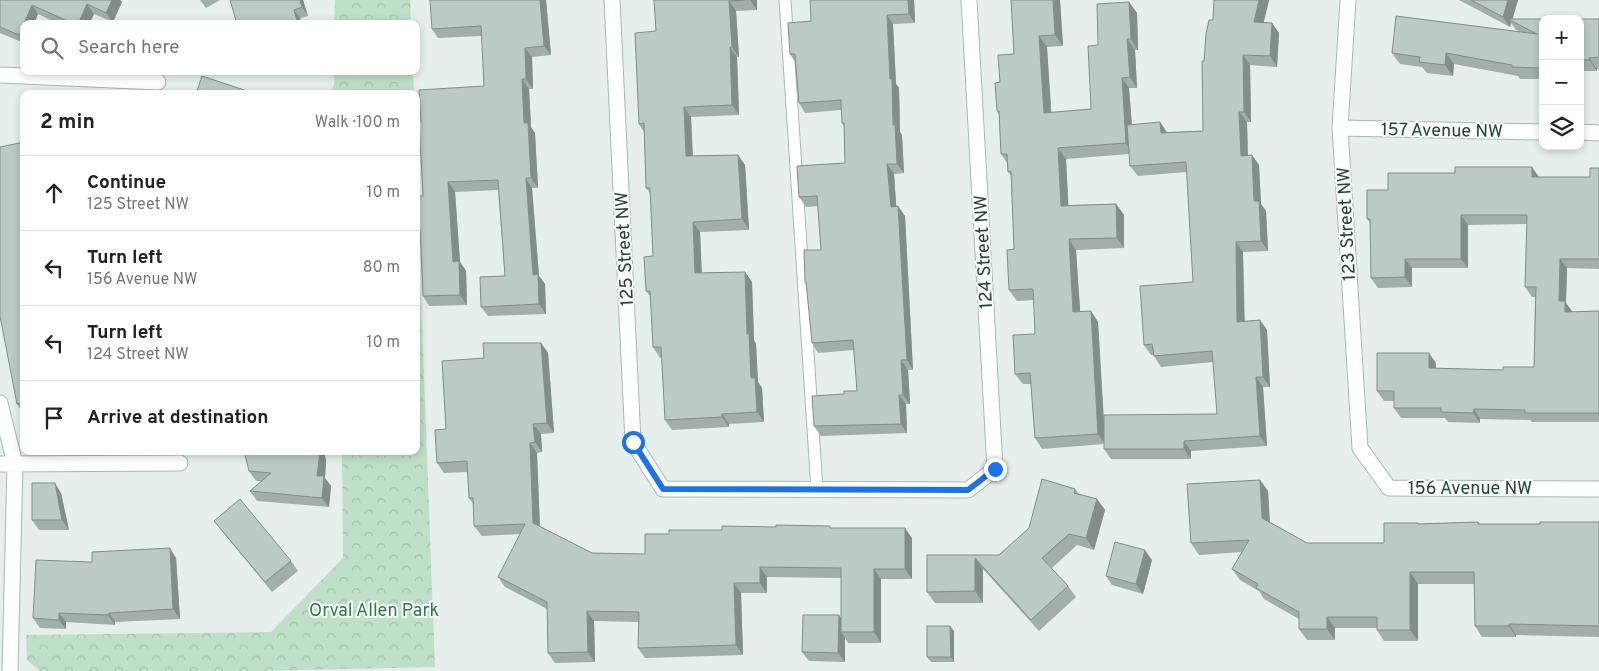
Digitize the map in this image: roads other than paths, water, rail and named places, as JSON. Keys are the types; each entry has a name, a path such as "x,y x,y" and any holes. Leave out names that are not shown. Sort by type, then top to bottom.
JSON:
{"street":[{"name":"125 Street NW","path":"612,0 633,442 663,489 817,490"},
{"name":"124 Street NW","path":"817,490 968,490 995,469 969,0"},
{"name":"123 Street NW","path":"1348,0 1340,128 1360,448"},
{"path":"0,76 158,82"},
{"name":"157 Avenue NW","path":"1340,128 1539,132"},
{"path":"1584,132 1599,133"},
{"path":"0,403 15,464 10,671"},
{"name":"156 Avenue NW","path":"1360,448 1389,488 1599,489"},
{"path":"0,464 180,463"}],"lane":[{"path":"785,0 817,490"}],"park label":[{"name":"Orval Allen Park","path":"374,610"}]}
